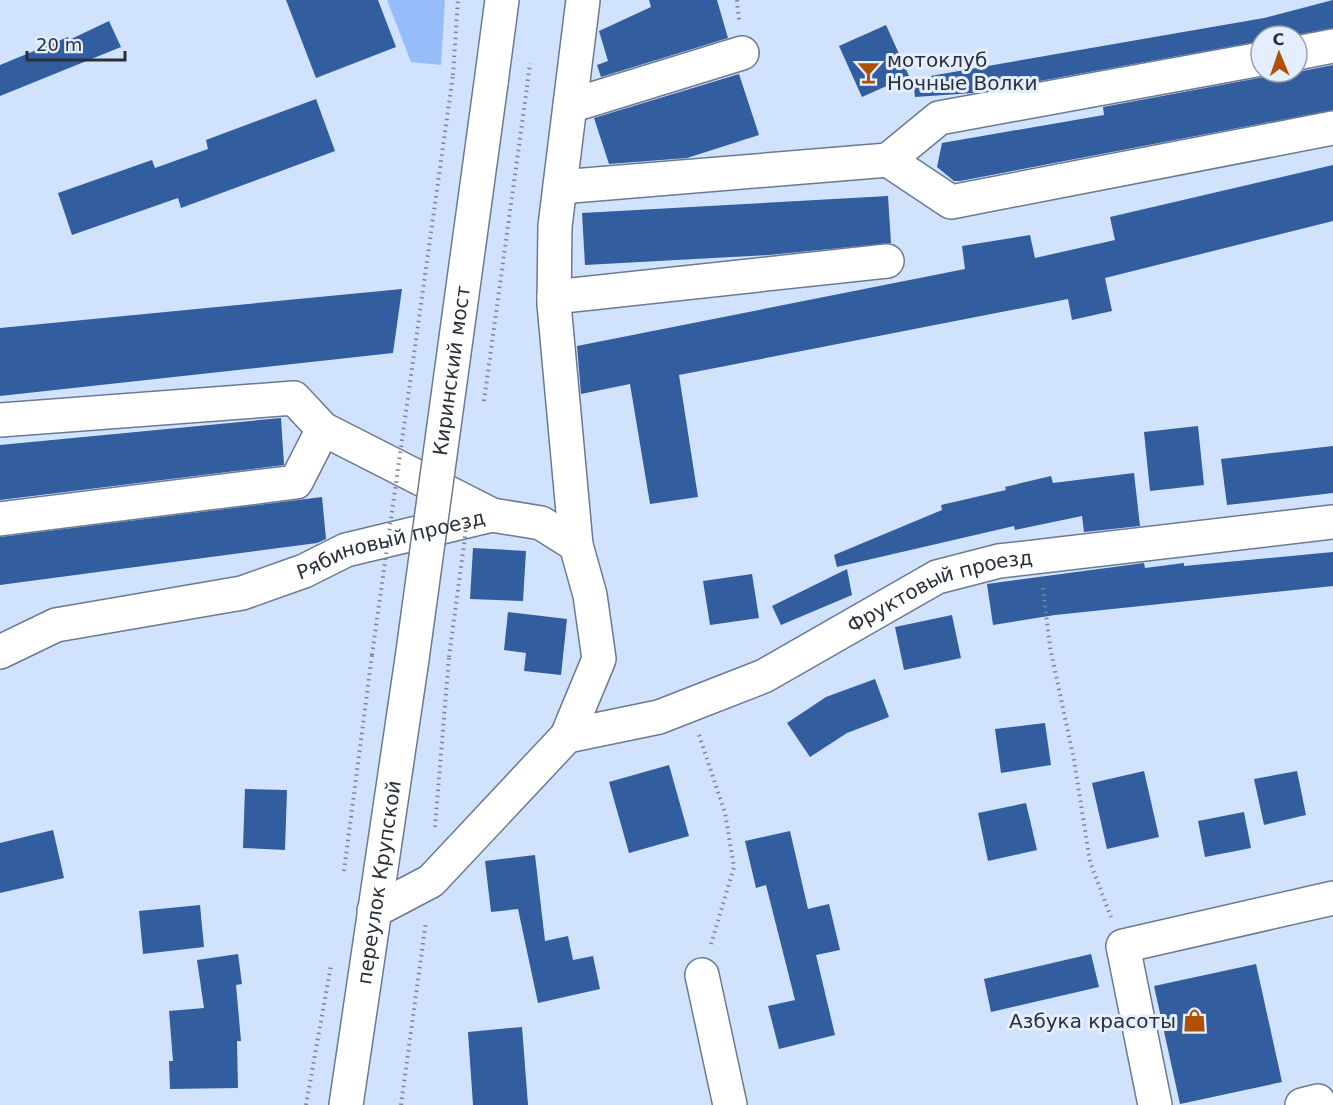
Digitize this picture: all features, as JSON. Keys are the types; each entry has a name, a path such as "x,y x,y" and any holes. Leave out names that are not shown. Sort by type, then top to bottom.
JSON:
{"street":[{"name":"Киринский мост","path":"412,659 501,0"},
{"path":"374,911 431,881 567,736 598,659 590,595 576,545 554,297 555,226 583,0"},
{"path":"1309,50 1333,46"},
{"path":"570,106 742,53"},
{"path":"560,186 888,160 939,118 1249,61"},
{"path":"888,160 951,202 1333,128"},
{"path":"554,297 887,261"},
{"path":"0,420 294,398 323,429 480,515"},
{"path":"0,519 296,482 323,429"},
{"name":"Рябиновый проезд","path":"0,652 56,625 242,593 304,571 346,550 480,515 541,523 576,545"},
{"name":"Фруктовый проезд","path":"567,736 659,717 764,676 937,577 999,561 1333,522"},
{"name":"переулок Крупской","path":"346,1105 412,659"},
{"path":"1155,1105 1123,946 1333,898"},
{"path":"702,975 730,1105"},
{"path":"1302,1105 1318,1101 1319,1105"}],"path":[{"path":"344,873 453,75 458,0"},
{"path":"482,409 527,87"},
{"path":"449,657 480,515"},
{"path":"1040,557 1050,647 1074,760 1090,862 1123,946"},
{"path":"689,705 725,813 734,867 702,975"},
{"path":"306,1105 333,953"}],"shaded area":[{"path":"387,0 445,0 441,65 411,62"}],"building":[{"path":"286,0 378,0 396,47 316,78"},
{"path":"649,0 717,0 728,38 601,77 597,65 608,61 599,31 651,7"},
{"path":"1333,0 1333,28 1309,32 1309,24 1249,24 1249,43 973,93 915,97 913,79 1264,18"},
{"path":"109,21 121,47 0,96 0,65 68,37 69,40"},
{"path":"886,25 909,76 862,97 839,46"},
{"path":"1333,65 1333,110 960,181 954,181 937,167 942,143 1104,115 1103,107 1249,80 1249,84 1309,84 1309,70"},
{"path":"739,74 759,135 687,158 609,164 594,118"},
{"path":"316,99 335,151 181,208 178,198 72,235 58,193 152,160 155,168 208,149 206,140"},
{"path":"1333,165 1333,221 1105,278 1112,311 1072,320 1068,299 679,375 698,497 650,504 630,384 581,394 577,346 965,269 962,246 1030,235 1035,258 1115,240 1110,217"},
{"path":"888,196 891,243 769,255 585,265 582,213"},
{"path":"402,289 393,353 0,396 0,328"},
{"path":"281,418 284,465 0,500 0,445"},
{"path":"1198,426 1204,485 1150,491 1144,432"},
{"path":"1333,446 1333,493 1227,505 1221,459"},
{"path":"1134,473 1140,526 1084,532 1082,516 1015,530 1014,526 837,567 834,555 942,510 941,505 1006,490 1005,487 1051,476 1053,483"},
{"path":"322,497 326,539 317,543 0,585 0,537"},
{"path":"473,548 526,551 523,601 470,599"},
{"path":"1333,552 1333,586 1055,615 993,625 987,584 1144,563 1145,568 1184,563 1184,566"},
{"path":"847,569 852,595 781,625 772,606"},
{"path":"752,574 759,618 710,625 703,581"},
{"path":"508,612 567,619 561,675 524,671 526,653 504,650"},
{"path":"952,615 961,658 904,670 895,627"},
{"path":"875,679 889,717 847,733 810,757 787,723 826,697"},
{"path":"1045,723 1051,765 1001,773 995,729"},
{"path":"669,765 689,836 629,853 609,782"},
{"path":"1144,771 1159,837 1107,849 1092,783"},
{"path":"1297,771 1306,815 1264,825 1254,779"},
{"path":"245,789 287,790 285,850 243,848"},
{"path":"1026,803 1037,850 988,861 978,813"},
{"path":"1244,812 1251,848 1205,857 1198,821"},
{"path":"53,830 64,878 0,893 0,843"},
{"path":"790,831 808,909 829,904 840,950 816,955 835,1035 779,1049 768,1006 795,1000 766,885 756,888 745,841"},
{"path":"535,855 545,941 568,936 573,960 593,956 600,989 538,1003 518,909 491,912 485,861"},
{"path":"200,905 204,947 143,954 139,911"},
{"path":"238,954 242,984 236,985 241,1041 237,1041 238,1088 170,1089 169,1061 173,1061 169,1011 204,1008 197,960"},
{"path":"1091,954 1099,987 991,1012 984,979"},
{"path":"1256,964 1282,1082 1180,1104 1154,986"},
{"path":"522,1027 528,1105 473,1105 468,1032"}],"place":[{"name":"мотоклуб Ночные Волки","path":"869,72"},
{"name":"Азбука красоты","path":"1194,1021"}]}
